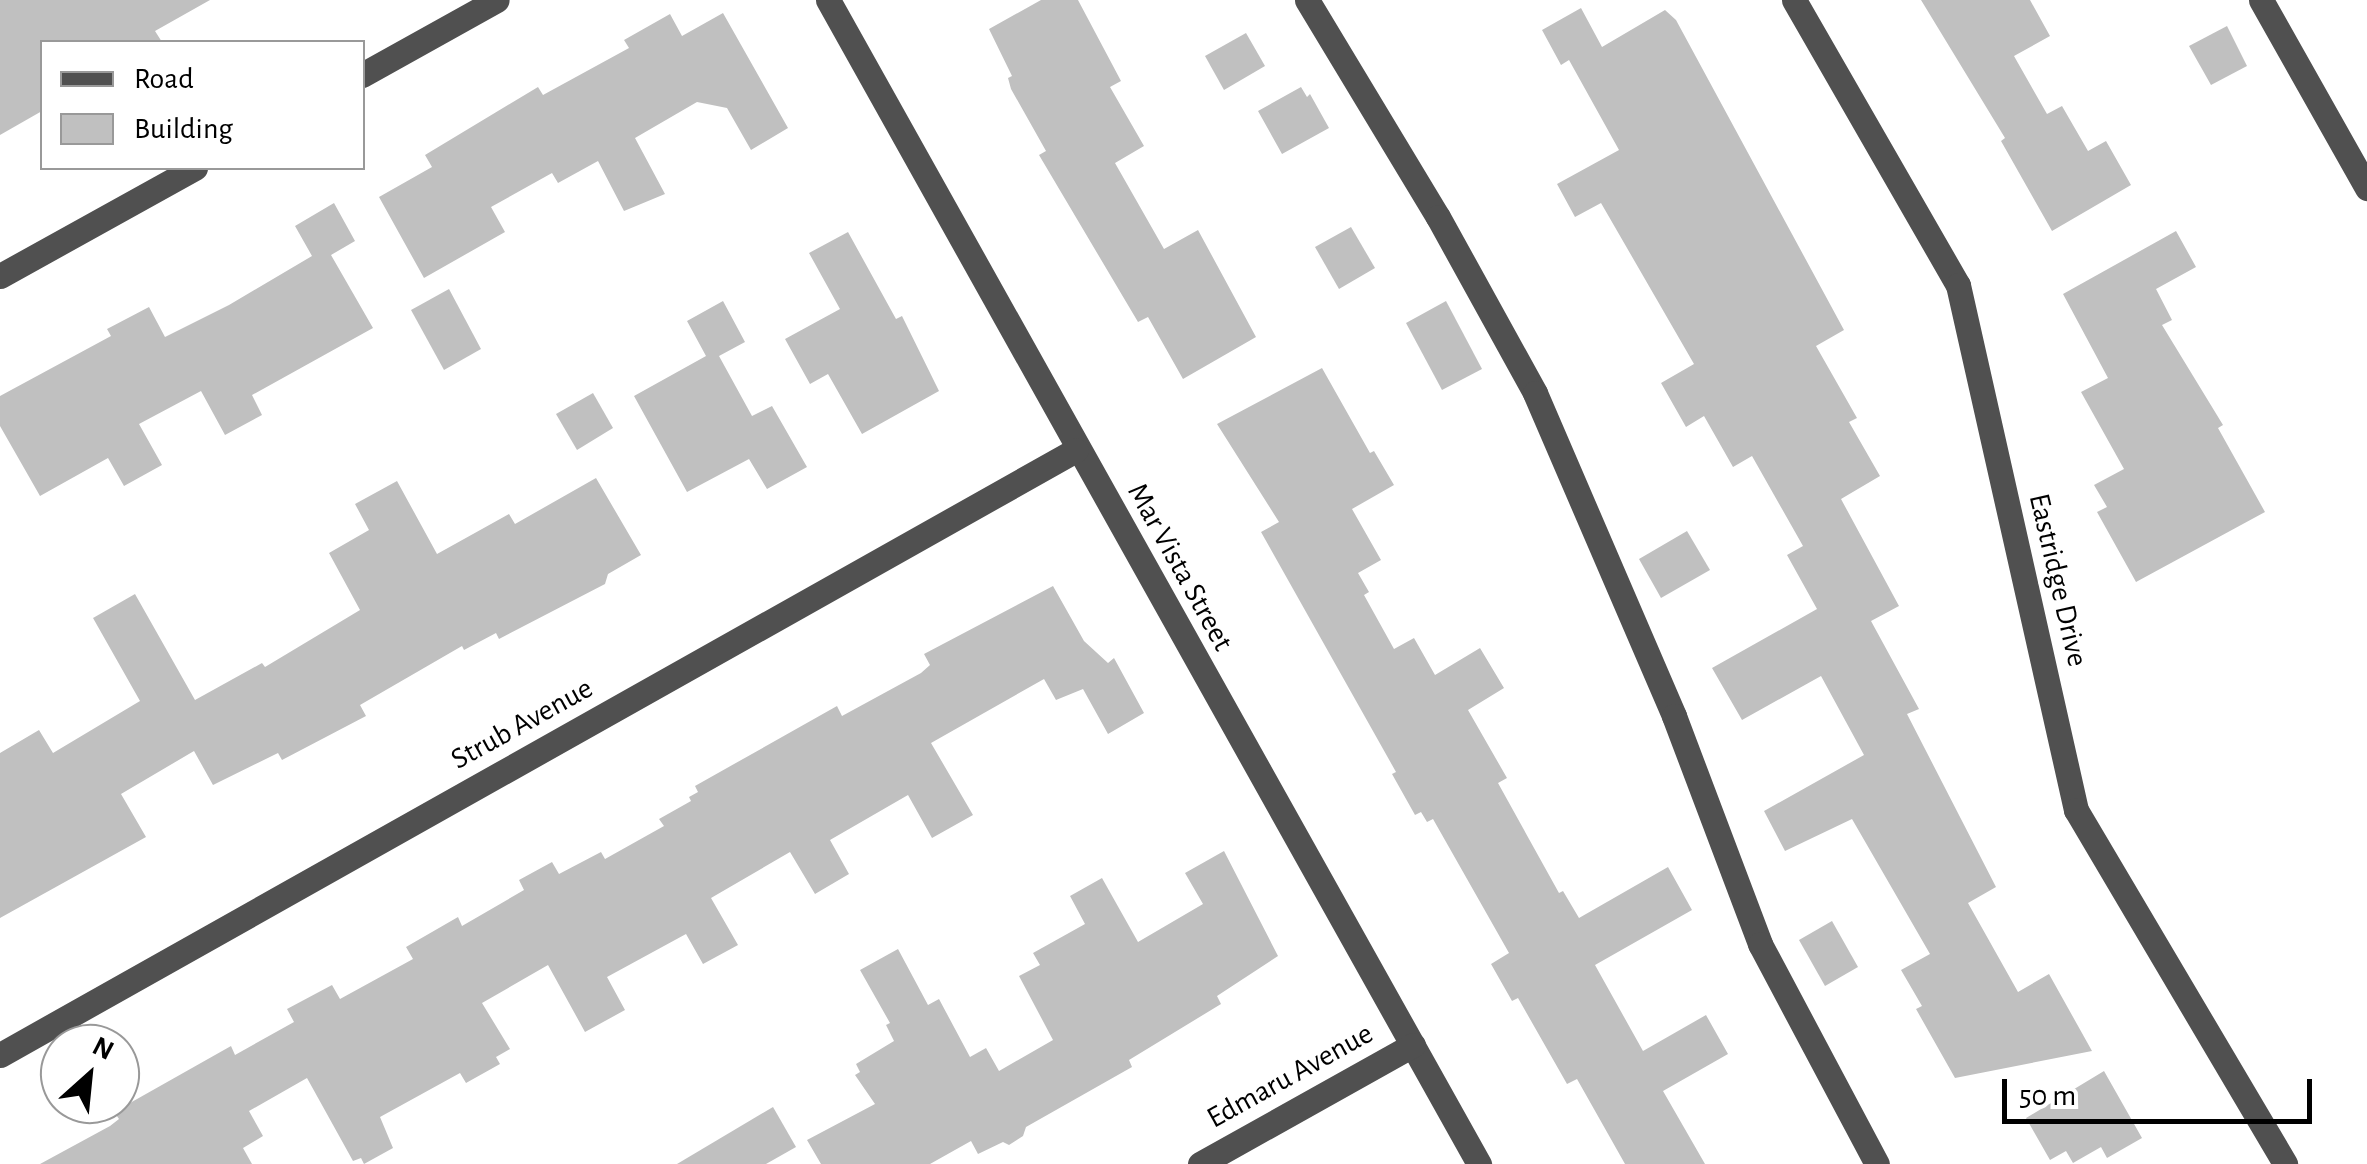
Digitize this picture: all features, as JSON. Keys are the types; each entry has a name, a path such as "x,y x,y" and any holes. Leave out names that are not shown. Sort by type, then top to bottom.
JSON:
{"street":[{"path":"365,73 498,0"},
{"name":"Mar Vista Street","path":"828,0 1478,1164"},
{"path":"1308,0 1438,217 1535,393 1674,716 1760,944 1877,1164"},
{"name":"Eastridge Drive","path":"1794,0 1958,285 2076,810 2285,1164"},
{"path":"2261,0 2367,188"},
{"path":"0,276 192,170"},
{"name":"Strub Avenue","path":"0,1054 1076,450"},
{"name":"Edmaru Avenue","path":"1200,1164 1413,1044"}],"building":[{"path":"0,0 210,0 155,31 161,40 40,40 40,112 0,135"},
{"path":"1041,0 1078,0 1121,81 1110,87 1144,146 1115,163 1164,249 1198,230 1256,337 1183,379 1148,317 1138,322 1039,155 1046,151 1011,89 1008,78 1012,76 989,29"},
{"path":"1921,0 2030,0 2050,36 2014,56 2047,114 2062,106 2088,151 2106,141 2131,185 2052,231 2001,141 2005,138"},
{"path":"1581,8 1602,47 1665,10 1676,20 1844,330 1816,346 1857,418 1849,422 1880,476 1841,499 1899,606 1871,621 1919,709 1907,714 1996,887 1968,903 2018,992 2049,974 2092,1051 1955,1078 1916,1009 1922,1006 1901,970 1930,954 1852,819 1785,851 1764,811 1864,755 1821,676 1742,720 1712,668 1817,609 1787,555 1803,546 1752,456 1733,467 1704,416 1686,427 1661,383 1694,364 1601,203 1575,217 1557,184 1619,150 1569,60 1561,65 1542,30"},
{"path":"723,13 788,128 751,150 727,108 697,102 635,138 665,194 624,211 598,161 558,183 552,173 491,207 505,232 424,278 379,197 432,167 425,155 538,87 543,95 629,48 624,40 670,14 682,36"},
{"path":"2227,26 2247,66 2211,85 2189,46"},
{"path":"1246,33 1265,66 1224,90 1205,56"},
{"path":"1301,87 1307,97 1310,94 1329,128 1282,154 1258,111"},
{"path":"334,203 355,241 331,255 373,328 252,395 262,415 225,435 201,391 139,424 162,465 124,486 108,458 40,496 0,426 0,396 111,336 107,329 149,307 165,337 229,305 312,256 295,226"},
{"path":"1351,227 1375,268 1339,289 1315,247"},
{"path":"2176,231 2196,267 2156,289 2172,320 2162,325 2223,425 2218,428 2265,512 2136,582 2097,512 2107,507 2094,485 2124,469 2081,392 2108,378 2063,294"},
{"path":"848,232 896,319 902,316 939,391 862,434 828,374 810,384 785,339 840,309 809,253"},
{"path":"449,289 481,349 444,370 411,310"},
{"path":"723,301 745,342 719,356 752,416 772,406 807,467 767,489 749,459 687,492 634,396 706,356 687,321"},
{"path":"1446,301 1482,369 1442,390 1406,323"},
{"path":"1322,368 1370,453 1374,451 1394,485 1352,509 1381,560 1358,573 1369,592 1364,595 1394,649 1414,638 1435,675 1480,648 1504,688 1468,710 1507,778 1498,783 1559,893 1563,891 1579,918 1668,867 1692,910 1595,965 1643,1051 1706,1015 1728,1054 1663,1091 1705,1164 1625,1164 1577,1079 1567,1084 1518,998 1512,1001 1491,964 1509,953 1433,819 1427,822 1421,812 1415,815 1392,774 1396,772 1261,532 1279,522 1217,424"},
{"path":"593,393 613,428 577,450 556,414"},
{"path":"596,478 641,555 608,574 605,584 499,639 496,633 464,650 462,646 360,705 366,716 282,760 278,753 213,785 194,751 121,794 146,837 0,918 0,753 39,730 53,753 140,701 93,618 135,594 195,700 262,663 265,667 360,610 329,553 369,530 355,504 397,481 437,554 509,514 515,524"},
{"path":"1687,531 1710,570 1661,598 1639,559"},
{"path":"1053,586 1084,641 1108,663 1114,658 1144,713 1108,734 1083,689 1056,700 1044,679 931,743 973,815 932,838 908,795 830,840 849,874 815,894 790,852 711,898 738,945 703,964 686,934 607,977 625,1010 585,1032 548,965 482,1003 510,1049 496,1057 500,1064 466,1083 460,1073 380,1117 393,1148 364,1164 361,1158 353,1161 307,1078 249,1111 263,1136 243,1148 252,1164 40,1164 113,1124 140,1124 140,1097 231,1046 235,1055 294,1022 287,1009 332,985 340,999 413,959 406,947 458,917 462,926 524,890 519,880 552,862 559,874 601,852 605,859 664,826 659,819 691,801 689,797 698,792 695,786 837,706 842,716 921,673 930,665 924,654"},
{"path":"1224,851 1278,956 1217,996 1221,1004 1129,1060 1132,1067 1026,1127 1023,1136 1009,1145 1003,1142 978,1154 971,1141 930,1164 821,1164 807,1140 875,1104 855,1075 860,1072 856,1064 894,1041 886,1025 890,1023 860,970 898,949 928,1005 939,999 970,1057 986,1048 999,1071 1053,1040 1019,976 1040,965 1033,953 1085,924 1070,896 1102,878 1138,942 1203,904 1185,873"},
{"path":"1832,921 1858,967 1825,986 1799,940"},
{"path":"2104,1071 2142,1138 2107,1158 2101,1147 2073,1163 2066,1151 2050,1160 2026,1118"},
{"path":"773,1107 796,1147 766,1164 677,1164"}]}
